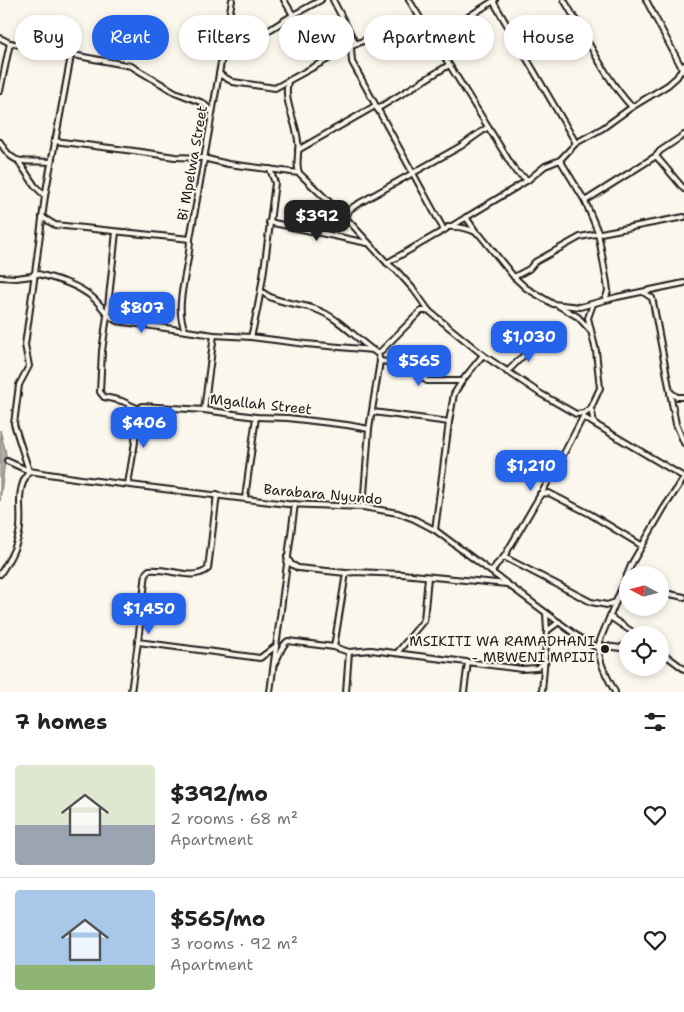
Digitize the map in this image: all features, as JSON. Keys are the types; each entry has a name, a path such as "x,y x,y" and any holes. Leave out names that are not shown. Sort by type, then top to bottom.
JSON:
{"street":[{"name":"Bi Mpelwa Street","path":"229,15 232,0"},
{"path":"284,0 293,15 321,0"},
{"path":"333,0 356,44 364,40"},
{"path":"409,0 417,15"},
{"path":"564,0 587,42 622,97 632,107"},
{"path":"387,262 528,180 541,169 560,160 576,143 603,128 677,77 683,68 646,0"},
{"path":"472,15 494,1 576,143"},
{"path":"0,38 15,44"},
{"path":"0,91 10,43"},
{"path":"82,58 130,66 175,92 203,103 212,112"},
{"path":"0,574 12,555 19,530 22,483 29,471 14,424 19,385 29,366 25,345 44,196 70,60"},
{"name":"Bi Mpelwa Street","path":"185,330 180,316 190,251 190,239 221,60"},
{"path":"219,74 233,82 273,88 328,60"},
{"path":"352,60 412,173 446,229"},
{"path":"446,60 516,172 528,180"},
{"path":"298,150 376,108 449,65"},
{"path":"677,77 684,77"},
{"path":"288,81 286,98 298,138 297,160 299,173"},
{"path":"346,218 349,210 356,205 461,146 488,127"},
{"path":"585,201 656,156 660,151 684,135"},
{"path":"54,141 174,158 203,158 228,164 299,173 346,218 405,280 429,311 483,355 541,394 594,423 684,478 641,545 598,647 603,668 615,692"},
{"path":"0,142 11,158 19,162 51,162"},
{"path":"656,156 684,189"},
{"path":"560,160 585,201 598,232 608,291 605,300"},
{"path":"19,162 44,196"},
{"path":"251,337 261,291 275,183 270,169"},
{"path":"42,217 55,225 190,239"},
{"path":"514,277 528,269 534,262 580,237 598,232 684,217"},
{"path":"464,218 468,219 476,232 514,277 526,288 545,301 557,305 578,317 590,330"},
{"path":"269,222 369,244"},
{"path":"446,229 455,226 476,232"},
{"path":"116,232 102,351 100,392 104,397 122,401 137,408 135,442 128,484"},
{"path":"0,277 27,278 34,273"},
{"path":"34,273 63,280 76,287 100,304 107,316 117,321 214,336 221,334 373,350"},
{"path":"557,305 580,307 617,297 684,284"},
{"path":"655,290 652,298 676,424 684,444"},
{"path":"261,291 270,297 315,309 326,314 378,354 380,361 369,429 363,507"},
{"path":"608,291 617,297"},
{"path":"643,292 652,298"},
{"path":"378,354 421,311 424,303"},
{"path":"576,414 584,413 591,408 598,394 600,380 589,316 593,304"},
{"path":"580,307 589,316"},
{"path":"421,311 429,311"},
{"path":"204,410 214,336"},
{"path":"507,372 526,353 528,343"},
{"path":"434,530 454,394 483,355"},
{"path":"380,361 402,364 427,381 462,381"},
{"path":"670,392 677,397 684,397"},
{"path":"672,401 677,397"},
{"name":"Mgallah Street","path":"137,408 145,405 204,410 256,418 288,418 347,424 369,429"},
{"path":"591,408 594,423"},
{"path":"373,412 449,422"},
{"path":"245,498 256,418"},
{"path":"492,572 504,556 583,418"},
{"name":"Barabara Nyundo","path":"7,461 29,471 294,504 363,507 398,513 434,530 584,642 598,647"},
{"path":"545,486 549,493 590,514 641,545"},
{"path":"540,494 549,493"},
{"path":"130,692 147,571 156,569 197,575 208,568 217,494"},
{"path":"270,692 294,504"},
{"path":"504,556 592,602 607,605 616,602"},
{"path":"287,557 291,564 296,567 346,573 355,572 507,584"},
{"path":"334,646 346,573"},
{"path":"397,653 424,620 428,577"},
{"path":"669,594 684,597"},
{"path":"542,692 546,661 546,614"},
{"path":"610,617 624,626"},
{"path":"547,631 559,622"},
{"path":"274,664 280,656 282,646 288,641 334,646 349,652 371,650 532,669 537,668 546,661"},
{"path":"138,642 260,658 276,646"},
{"path":"598,647 619,648"},
{"path":"346,692 349,652"},
{"path":"669,658 684,669"},
{"path":"464,692 468,662"}],"shaded area":[{"path":"0,430 6,453 0,501"}],"place":[{"name":"MSIKITI WA RAMADHANI - MBWENI MPIJI","path":"605,649"}]}
